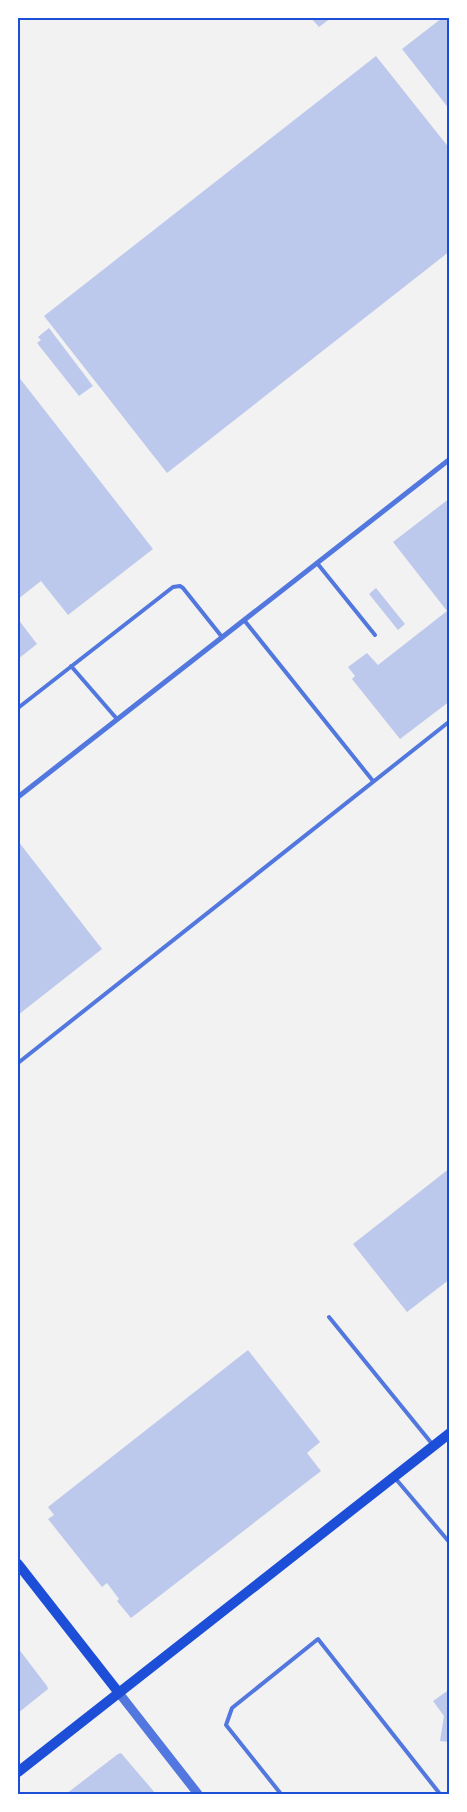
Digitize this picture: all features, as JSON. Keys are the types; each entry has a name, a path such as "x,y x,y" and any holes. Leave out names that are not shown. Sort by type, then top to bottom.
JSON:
{"main road":[{"path":"18,1772 450,1433"},
{"path":"18,1564 118,1693"}],"street":[{"path":"18,797 450,459"},
{"path":"118,1693 198,1794"}],"lane":[{"path":"317,563 375,635"},
{"path":"18,708 173,587 180,586 183,588 222,637"},
{"path":"244,620 373,781"},
{"path":"70,666 117,719"},
{"path":"18,1062 450,721"},
{"path":"329,1318 433,1446"},
{"path":"393,1476 450,1543"},
{"path":"281,1794 226,1725 232,1708 318,1640 440,1794"}],"building":[{"path":"311,18 331,18 319,27"},
{"path":"442,18 450,18 450,110 402,49"},
{"path":"376,56 450,149 450,251 167,473 44,316"},
{"path":"49,328 93,386 79,396 37,343 41,340 38,337"},
{"path":"18,376 153,549 68,615 41,581 18,599"},
{"path":"450,498 450,701 400,739 352,679 355,676 348,667 367,653 378,665 447,611 393,542"},
{"path":"376,588 405,624 398,630 369,594"},
{"path":"18,619 37,644 18,659"},
{"path":"18,841 102,949 18,1015"},
{"path":"450,1168 450,1279 407,1312 353,1244"},
{"path":"248,1350 320,1442 307,1453 321,1471 131,1618 117,1601 119,1599 107,1583 102,1587 48,1519 54,1515 48,1507"},
{"path":"18,1648 48,1689 18,1713"},
{"path":"450,1689 450,1742 440,1741 444,1716 433,1701"},
{"path":"121,1753 156,1794 66,1794 118,1754"}]}
